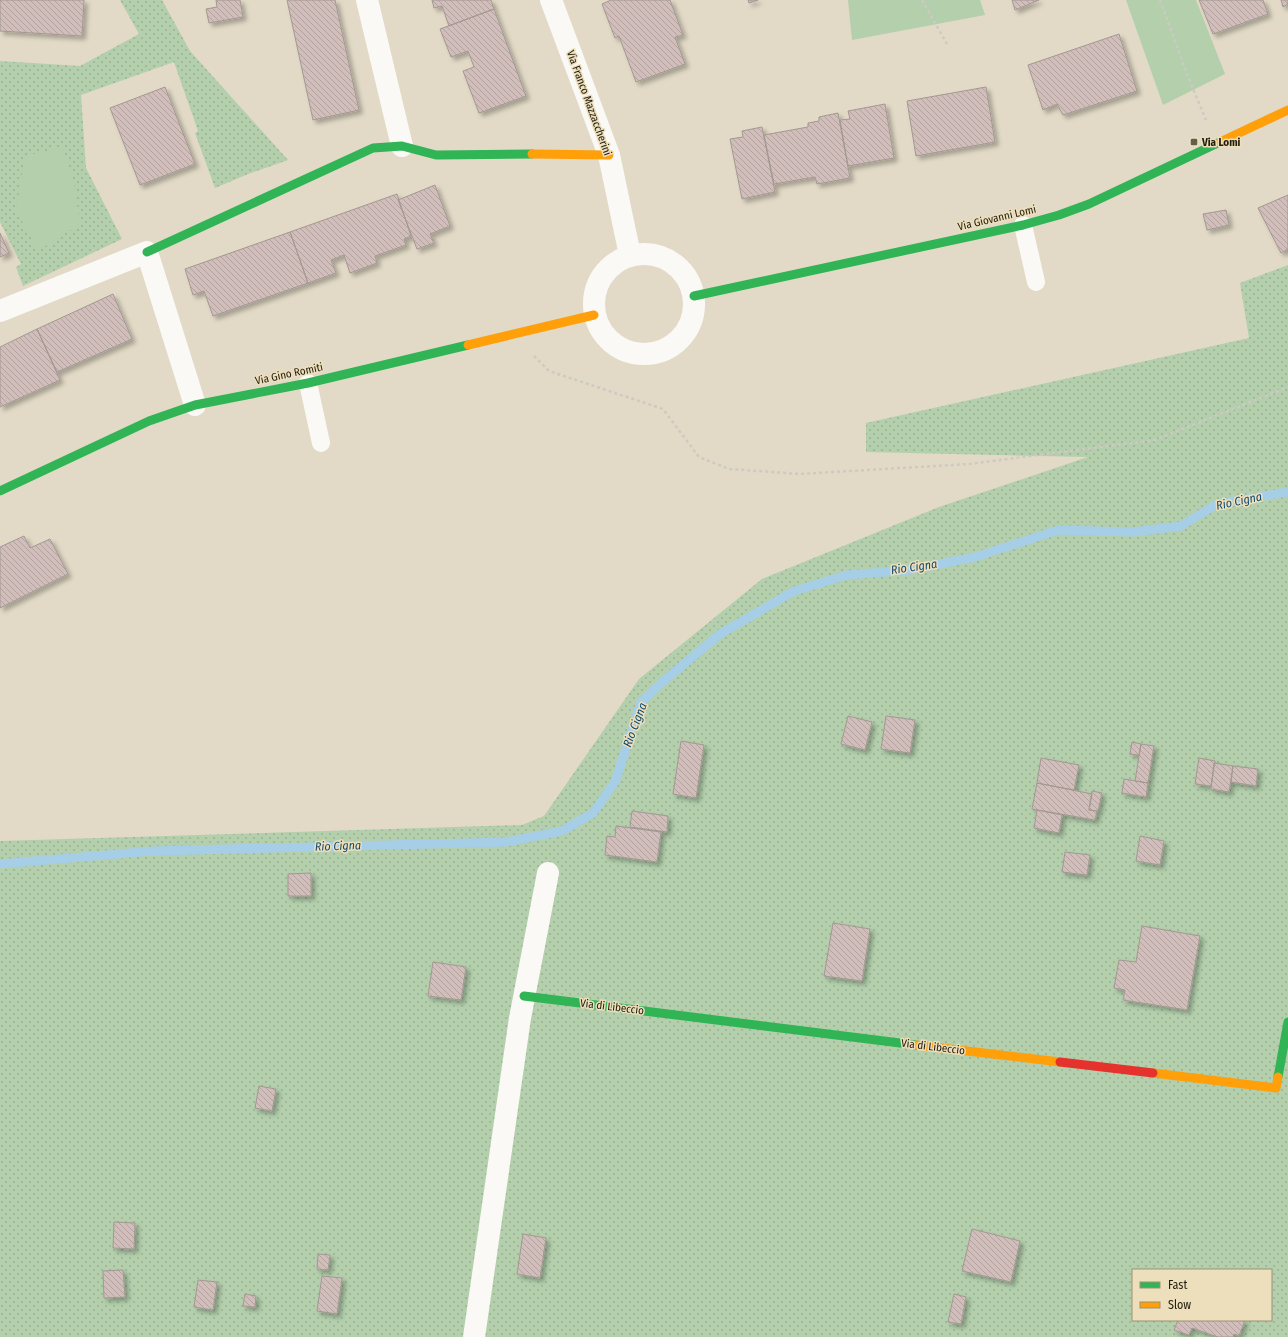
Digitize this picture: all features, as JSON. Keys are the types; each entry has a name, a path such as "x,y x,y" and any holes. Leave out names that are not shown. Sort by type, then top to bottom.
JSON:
{"street":[{"path":"367,0 402,146"},
{"name":"Via Franco Mazzaccherini","path":"551,0 609,155 630,255"},
{"name":"Via Giovanni Lomi","path":"694,296 1023,225 1059,215 1089,204 1288,110"},
{"path":"0,311 147,252 373,148 402,146 436,155 609,155"},
{"path":"147,252 196,405"},
{"path":"646,253 661,256 675,264 686,276 692,286 694,296 695,308 690,326 679,340 664,351 647,355 629,353 613,345 601,331 594,315 594,296 600,278 613,264 630,255 646,253"},
{"name":"Via Gino Romiti","path":"0,492 149,421 196,405 308,383 594,315"},
{"path":"474,1337 524,996 548,873"},
{"name":"Via di Libeccio","path":"524,996 1276,1088 1288,1022"}],"lane":[{"path":"1023,225 1036,282"},
{"path":"308,383 321,443"}],"path":[{"path":"922,0 947,44"},
{"path":"1160,0 1187,74 1216,144"},
{"path":"524,332 535,358 549,371 663,409 699,457 729,469 800,474 968,464 1155,440 1288,387"}],"green space":[{"path":"120,0 162,0 190,51 288,160 248,174 215,188 195,133 198,131 174,62 81,95 86,168 122,239 23,286 16,267 21,264 0,222 0,61 80,66 139,34"},
{"path":"848,0 980,0 985,15 852,40"},
{"path":"1126,0 1196,0 1225,74 1163,105"},
{"path":"62,147 73,177 80,224 38,251 16,210 25,156"},
{"path":"1288,265 1288,1337 0,1337 0,841 522,825 544,816 639,679 762,579 939,507 1088,457 866,452 866,423 1249,338 1240,283"}],"building":[{"path":"0,0 84,0 82,36 0,31"},
{"path":"216,0 240,0 243,17 209,23 206,9 217,7"},
{"path":"287,0 335,0 359,110 313,120"},
{"path":"432,0 491,0 494,9 449,26 442,6 434,8"},
{"path":"611,0 670,0 683,35 675,37 685,64 636,82 619,36 615,38 602,4"},
{"path":"748,0 758,0 749,3"},
{"path":"1012,0 1039,0 1015,10"},
{"path":"1199,0 1263,0 1268,14 1213,34"},
{"path":"1281,0 1288,0 1288,4 1283,7"},
{"path":"494,9 526,96 479,113 463,71 474,67 468,51 451,57 440,29"},
{"path":"1119,34 1137,91 1063,115 1057,104 1043,110 1028,65"},
{"path":"165,87 195,164 140,185 110,108"},
{"path":"986,87 995,142 916,156 907,101"},
{"path":"885,104 894,158 848,166 840,120 850,119 848,111"},
{"path":"838,113 850,178 817,184 815,177 774,184 764,135 808,127 808,123 819,121 819,117"},
{"path":"762,127 775,192 742,199 730,139 743,137 742,131"},
{"path":"435,185 450,226 430,234 434,243 417,249 398,200"},
{"path":"397,194 411,236 404,239 406,245 375,256 377,263 350,273 344,255 331,260 336,273 308,283 290,232"},
{"path":"1288,195 1288,249 1281,253 1258,208"},
{"path":"1226,210 1229,225 1207,230 1203,214"},
{"path":"290,232 308,283 213,316 204,291 193,295 185,269"},
{"path":"0,233 9,253 0,257"},
{"path":"113,294 132,339 57,372 37,329"},
{"path":"37,329 60,380 0,407 0,347"},
{"path":"24,536 30,548 50,539 68,574 0,608 0,547"},
{"path":"848,716 872,722 865,750 841,744"},
{"path":"886,716 915,720 910,753 881,749"},
{"path":"681,741 704,745 696,798 673,794"},
{"path":"1132,742 1141,744 1139,755 1130,754"},
{"path":"1141,744 1154,746 1148,783 1135,781"},
{"path":"1041,758 1079,765 1074,790 1037,783"},
{"path":"1199,758 1215,761 1211,786 1195,784"},
{"path":"1214,763 1233,766 1229,792 1211,789"},
{"path":"1233,766 1258,769 1256,786 1231,782"},
{"path":"1124,779 1148,783 1146,797 1122,793"},
{"path":"1037,783 1092,794 1089,810 1097,811 1095,820 1032,809"},
{"path":"1092,791 1102,793 1098,811 1089,810"},
{"path":"1037,810 1062,815 1059,833 1034,828"},
{"path":"632,811 668,816 667,832 630,827"},
{"path":"616,826 661,832 657,862 605,855 607,836 615,837"},
{"path":"1140,836 1164,841 1160,865 1136,861"},
{"path":"1065,852 1090,855 1087,875 1062,872"},
{"path":"311,873 311,896 288,896 288,874"},
{"path":"833,923 870,929 862,981 824,976"},
{"path":"1142,926 1200,936 1187,1010 1123,1000 1125,990 1114,988 1119,960 1136,962"},
{"path":"433,962 466,967 461,1000 428,996"},
{"path":"259,1086 276,1089 272,1111 255,1108"},
{"path":"114,1222 135,1223 134,1249 113,1248"},
{"path":"972,1229 1020,1241 1011,1282 962,1271"},
{"path":"523,1234 546,1238 540,1278 517,1274"},
{"path":"318,1254 330,1255 328,1270 317,1269"},
{"path":"123,1270 125,1297 104,1298 103,1271"},
{"path":"322,1276 342,1278 337,1314 317,1311"},
{"path":"198,1280 217,1282 213,1310 194,1307"},
{"path":"245,1294 256,1296 255,1307 243,1306"},
{"path":"954,1294 966,1297 961,1324 948,1322"},
{"path":"1178,1321 1245,1321 1239,1336 1234,1334 1233,1337 1218,1337 1192,1328 1189,1335 1174,1330"}],"waterway":[{"name":"Rio Cigna","path":"0,864 153,851 506,842 562,831 593,813 615,782 641,702 660,684 720,634 794,591 847,575 910,570 975,557 1058,530 1133,532 1181,526 1217,504 1288,492"}],"traffic: fast":[{"path":"694,296 1023,225 1059,215 1089,204 1220,142"},
{"path":"147,252 373,148 402,146 436,155 532,154"},
{"path":"0,491 149,421 195,405 308,383 468,345"},
{"path":"524,996 916,1045"},
{"path":"1278,1077 1288,1022"}],"traffic: slow":[{"path":"1220,142 1288,110"},
{"path":"532,154 609,155"},
{"path":"468,345 594,315"},
{"path":"916,1045 1060,1062"},
{"path":"1153,1073 1276,1088 1278,1077"}],"traffic: jam":[{"path":"1060,1062 1153,1073"}],"place":[{"name":"Via Lomi","path":"1194,142"}]}
